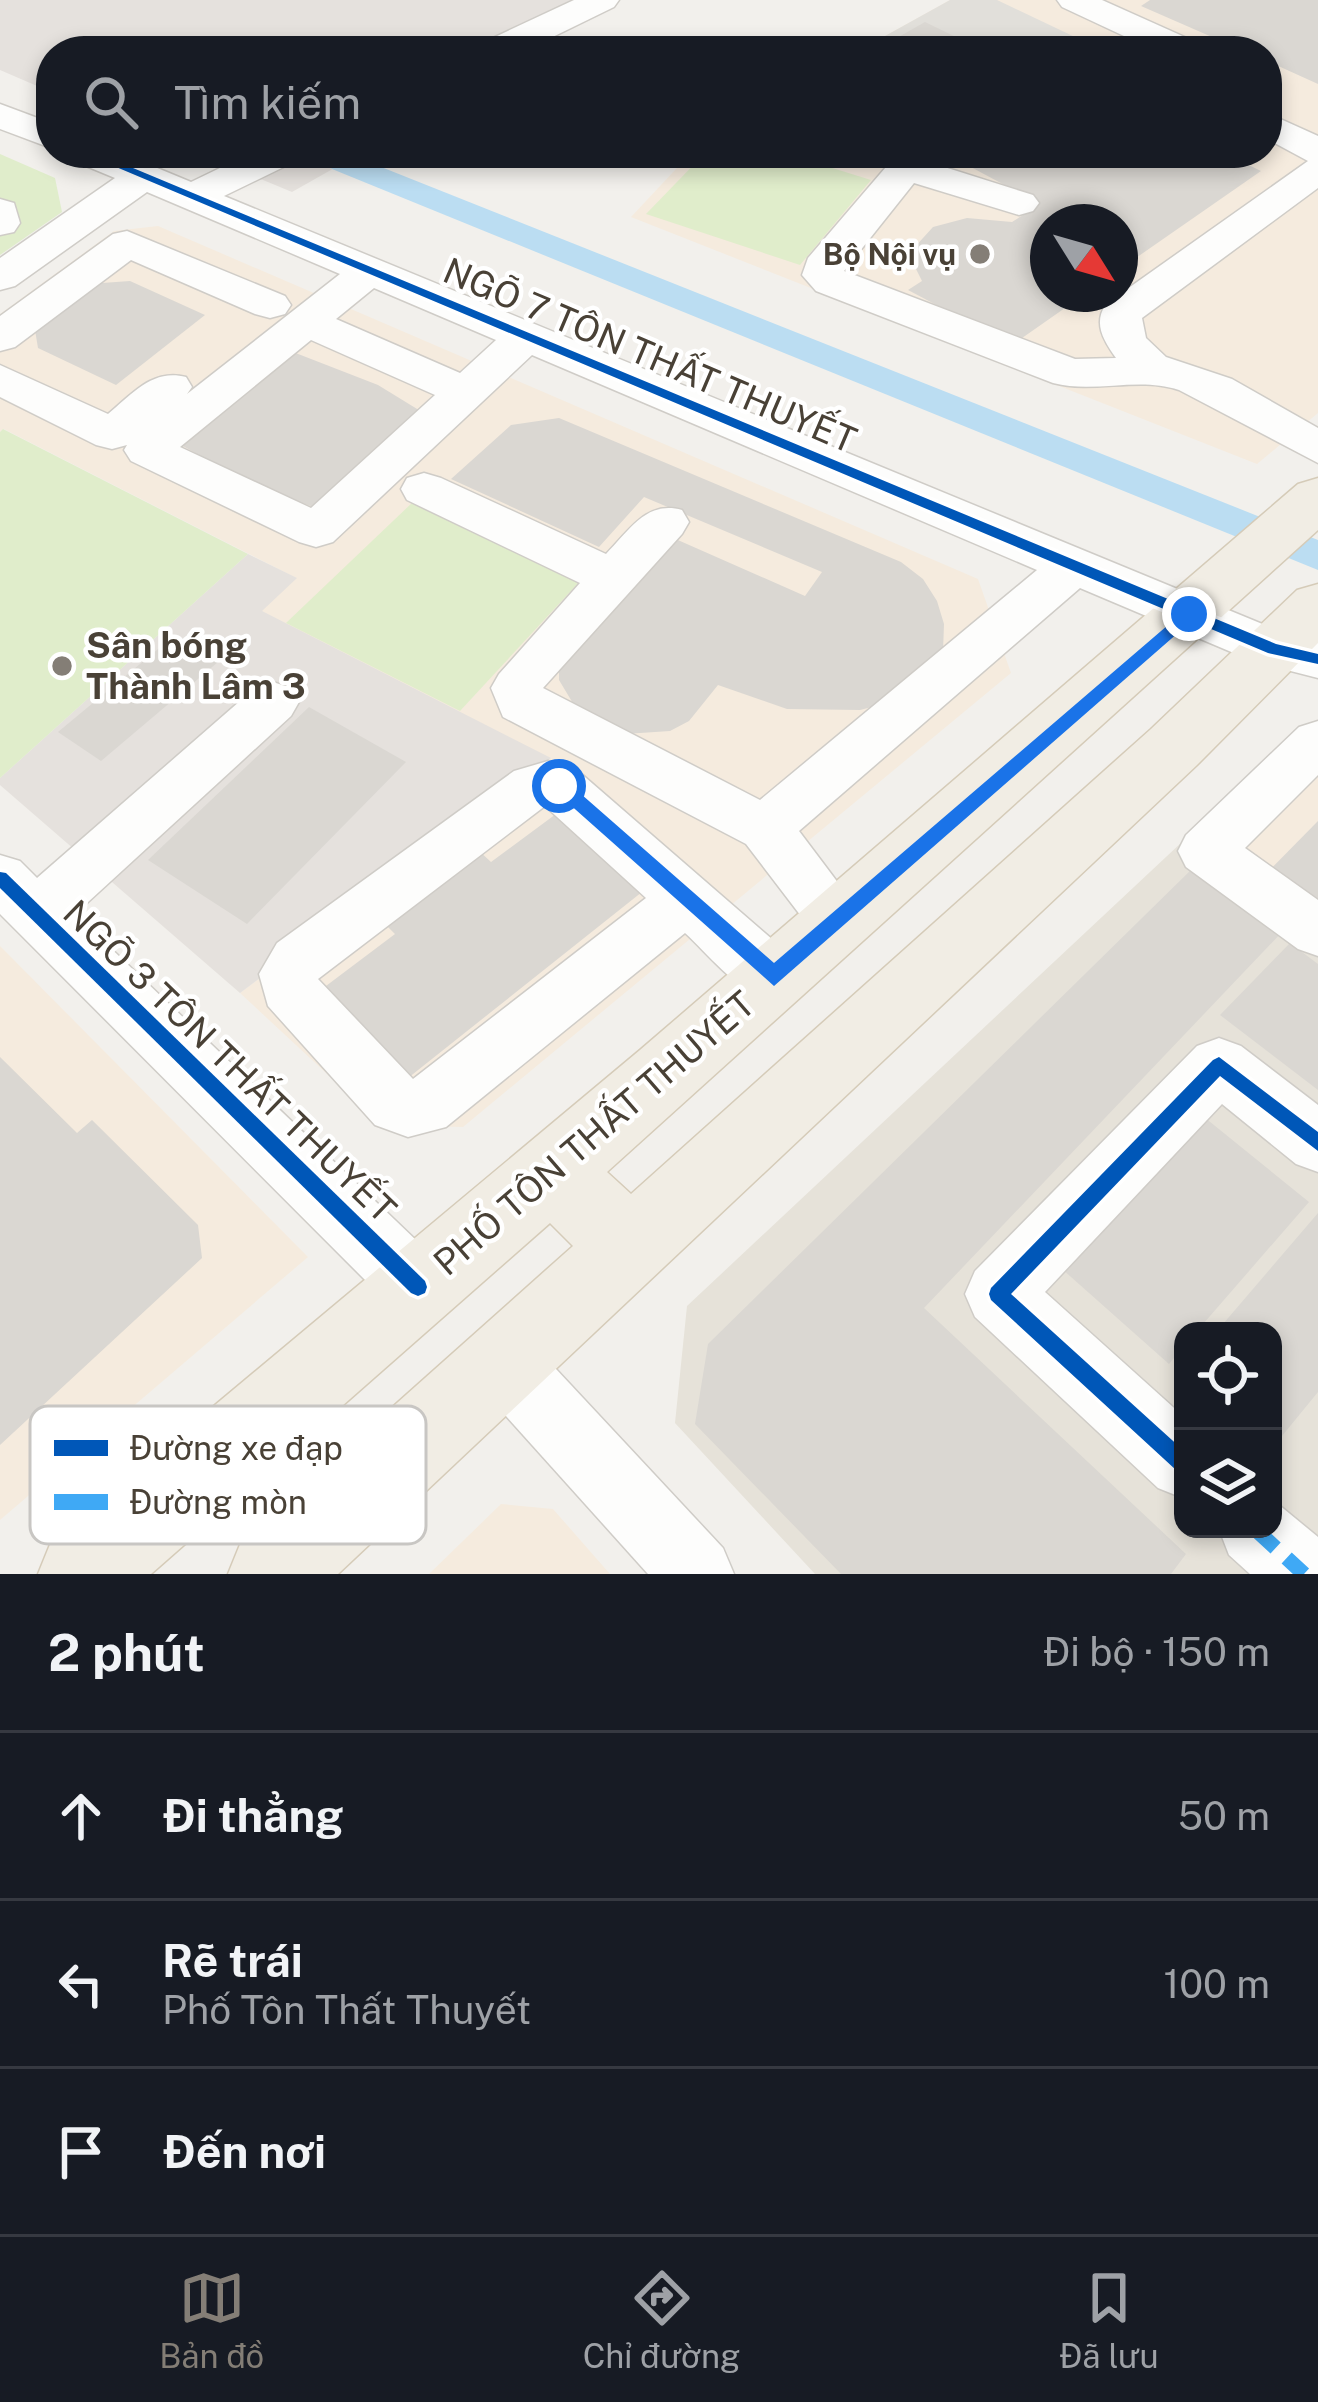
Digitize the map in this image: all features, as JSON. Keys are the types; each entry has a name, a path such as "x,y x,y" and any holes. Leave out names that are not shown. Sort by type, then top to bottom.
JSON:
{"main road":[{"name":"PHỐ TÔN THẤT THUYẾT","path":"279,1406 1210,595 1317,482"},
{"path":"426,1434 1305,632"},
{"path":"551,1171 630,1247"},
{"name":"PHỐ TÔN THẤT THUYẾT","path":"83,1574 118,1544"},
{"path":"273,1574 306,1544"}],"street":[{"path":"526,36 602,0"},
{"path":"1079,1 1153,36"},
{"path":"0,116 36,131"},
{"name":"NGÕ 7 TÔN THẤT THUYẾT","path":"122,168 1073,567 1210,595 1305,632"},
{"path":"191,196 250,168"},
{"path":"912,168 824,267 831,282 1069,373 1096,377 1153,370 1184,375 1317,482"},
{"path":"935,168 1019,203"},
{"path":"1153,370 1126,343 1121,313 1268,168"},
{"path":"0,278 143,177"},
{"path":"0,211 0,223"},
{"path":"0,337 127,243 466,392"},
{"path":"353,261 288,314 147,450 316,530 529,335"},
{"path":"0,379 112,434 288,314"},
{"path":"424,489 613,578"},
{"path":"664,522 525,674 517,688 520,703 765,828 837,920"},
{"path":"765,828 1073,567"},
{"path":"18,896 273,702"},
{"path":"1318,742 1206,851 1318,932"},
{"path":"686,899 424,1107 397,1105 289,988 288,974 298,961 533,786 548,782 559,786 774,976"},
{"name":"NGÕ 3 TÔN THẤT THUYẾT","path":"18,896 418,1287"},
{"path":"1174,1454 998,1294 1219,1065 1318,1143"},
{"path":"503,1363 697,1574"},
{"path":"1265,1538 1305,1574 1318,1558"}],"shaded area":[{"path":"0,0 614,0 541,36 36,36 36,86 0,70"},
{"path":"950,0 1318,0 1318,413 1257,464 631,217 677,168 1282,168 1282,36 885,36"},
{"path":"950,0 997,0 1073,36 885,36"},
{"path":"234,168 334,168 292,192"},
{"path":"158,226 978,579 1011,673 463,1127 382,1125 240,993 550,759 261,611 296,578 4,429 0,432 0,314 114,231"},
{"path":"248,554 297,578 262,611 551,758 240,993 0,785 0,778"},
{"path":"1318,724 1318,940 1182,842 1300,725"},
{"path":"1182,842 1318,940 1318,1574 815,1574 675,1423 687,1306"},
{"path":"0,946 308,1257 134,1406 30,1406 30,1494 0,1520"},
{"path":"501,1504 553,1509 610,1574 429,1574"}],"green space":[{"path":"0,154 55,178 62,212 0,255"},
{"path":"690,168 832,168 871,180 800,265 646,214"},
{"name":"Sân bóng Thành Lâm 3","path":"3,429 248,554 0,778 0,432"},
{"path":"414,501 582,579 460,711 286,623"}],"building":[{"path":"1150,0 1318,0 1318,84 1282,68 1282,36 1210,36 1141,6"},
{"path":"925,22 954,36 900,36"},
{"name":"Bộ Nội vụ","path":"973,168 1255,168 1261,171 1138,256 1138,204 1040,204"},
{"name":"Bộ Nội vụ","path":"1030,210 1030,312 1059,312 1012,345 908,290 922,281 911,259 913,249 933,227 967,218 1012,222"},
{"path":"130,281 205,315 116,385 38,348 35,330 102,283"},
{"path":"293,352 378,385 422,412 316,508 256,486 179,444"},
{"path":"559,418 901,562 923,579 937,601 944,624 943,652 899,700 860,710 787,709 718,685 689,721 670,731 625,734 580,715 559,680 559,659 671,537 805,596 822,572 644,497 599,547 451,479 511,425"},
{"path":"175,635 218,662 101,761 58,732"},
{"path":"309,707 406,762 247,924 148,860"},
{"path":"560,811 647,888 403,1082 318,992 395,934 381,920 477,849 491,862"},
{"path":"1318,821 1318,917 1263,877"},
{"path":"1195,866 1284,930 924,1308 1186,1554 1171,1574 841,1574 695,1424 708,1344"},
{"path":"1290,943 1318,964 1318,1090 1220,1015"},
{"path":"0,1057 77,1133 92,1120 198,1225 202,1258 42,1406 30,1406 30,1417 0,1445"},
{"path":"1204,1117 1309,1202 1205,1322 1174,1322 1174,1358 1169,1364 1062,1269"},
{"path":"1318,1213 1318,1392 1282,1436 1282,1322 1225,1322"}],"waterway":[{"path":"358,168 1318,556"}],"marked path":[{"path":"1265,1538 1304,1574"}],"cycle path":[{"path":"124,168 1273,649 1318,659"},
{"path":"0,878 418,1287"},
{"path":"1174,1455 998,1294 1219,1065 1318,1143"}],"place":[{"name":"Bộ Nội vụ","path":"980,254"},
{"name":"Sân bóng Thành Lâm 3","path":"62,666"}],"route":[{"path":"559,786 774,976 1189,614"}]}
